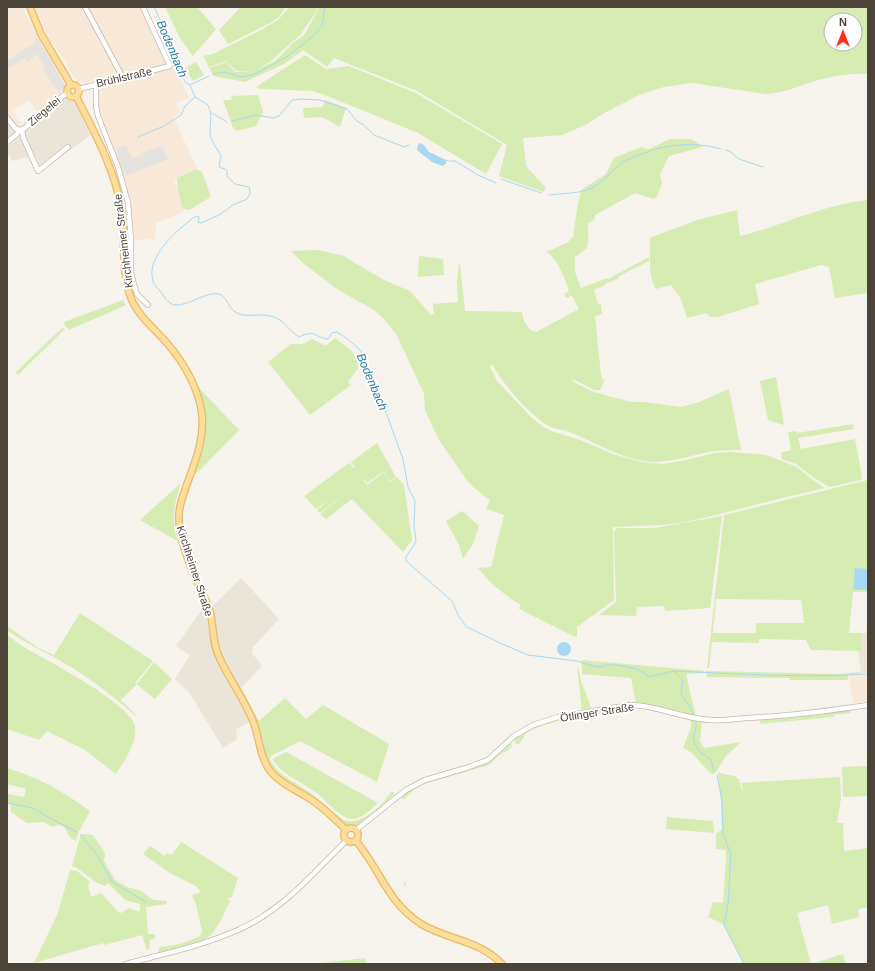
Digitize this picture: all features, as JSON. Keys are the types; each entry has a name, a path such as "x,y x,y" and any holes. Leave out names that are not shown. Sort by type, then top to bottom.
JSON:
{"main road":[{"path":"30,7 41,34 71,85 75,85 79,89 76,96 72,97 68,93 67,89 71,85"},
{"name":"Kirchheimer Straße","path":"76,96 104,154 115,182 122,209 126,278 131,297 142,316 166,342 185,368 195,387 200,401 203,419 201,440 181,502 179,520 190,564 209,608 216,650 253,720 264,759 272,774 320,806 346,830"},
{"path":"351,828 356,830 358,836 356,841 352,843 346,841 343,836 346,830 351,828"},
{"path":"356,841 388,892 410,916 433,930 486,950 502,964"}],"street":[{"path":"85,7 123,78"},
{"name":"Brühlstraße","path":"79,89 170,66 143,7"},
{"path":"96,84 96,106 98,116 118,167 128,202 131,234 131,272 134,285 137,294 148,305"},
{"name":"Ziegelei","path":"7,142 20,130 68,93"},
{"path":"7,118 14,128 20,130 38,171 68,147"},
{"name":"Ötlinger Straße","path":"356,830 406,790 425,780 488,760 514,736 533,725 549,719 630,705 655,707 697,719 713,720 789,715 868,705"},
{"path":"126,964 214,939 238,930 260,918 284,902 346,841"}],"shaded area":[{"path":"7,7 22,7 65,87 60,94 38,113 29,100 12,111 22,126 20,127 7,113"},
{"path":"35,7 140,7 165,62 162,66 86,82 77,82 65,61 48,37"},
{"path":"38,38 44,50 28,61 25,58 7,69 7,61 36,42 35,40"},
{"path":"45,50 65,85 64,89 59,93 42,68 45,66 38,55"},
{"path":"175,68 189,98 176,103 180,113 173,117 197,168 174,180 184,212 156,223 155,239 132,240 131,221 109,139 98,108 97,95 101,86"},
{"path":"60,94 75,102 90,135 41,172 35,155 12,161 7,151 7,113 20,127"},
{"path":"126,145 132,158 143,155 142,153 162,145 168,159 125,176 115,149"},
{"path":"241,578 279,619 253,647 252,653 262,666 241,688 235,692 250,722 236,729 237,739 223,748 189,692 175,679 190,655 176,646 200,612 212,607"},
{"path":"868,609 868,673 861,673 858,651 861,651 861,633 866,633"},
{"path":"868,675 868,701 853,703 849,676"}],"green space":[{"path":"165,7 197,7 216,29 193,56 180,38"},
{"path":"241,7 286,7 279,17 270,23 228,44 219,30"},
{"path":"289,7 317,7 316,12 300,35 270,62 252,72 236,71 226,61 209,67 203,56 213,54 261,30 279,19"},
{"path":"318,7 868,7 868,74 834,76 785,91 766,94 692,83 664,87 641,94 606,112 587,124 563,135 523,138 526,166 546,188 543,192 499,176 507,145 417,91 334,58 327,67 303,50 284,64 245,82 214,76 209,68 226,62 235,72 252,72 275,61 293,43 304,35 317,12"},
{"path":"305,55 326,69 349,66 416,93 502,144 486,174 418,133 325,95 312,91 261,89 256,87"},
{"path":"196,62 204,75 193,81 185,68"},
{"path":"258,95 263,112 256,126 237,131 233,128 223,100 232,100 231,96"},
{"path":"325,100 346,108 340,127 322,117 304,118 303,108 323,107"},
{"path":"670,139 691,139 703,147 669,156 660,174 662,184 657,196 654,199 635,193 595,215 594,220 588,223 587,248 575,257 575,272 581,288 607,278 608,279 649,257 649,261 619,276 618,279 606,283 605,285 594,290 598,304 601,304 602,314 595,316 601,375 604,381 600,390 595,390 573,379 572,381 591,391 632,402 644,402 681,407 697,403 729,389 741,450 714,451 654,462 634,459 572,433 545,424 514,395 492,364 490,367 497,381 532,418 542,426 551,431 580,440 613,454 641,462 662,464 687,460 714,453 730,452 766,455 797,467 825,488 680,523 613,527 614,600 577,627 577,637 575,637 519,609 521,605 498,588 478,568 491,567 504,515 486,509 490,500 468,482 439,440 425,410 424,394 396,334 384,319 374,310 337,289 304,264 291,251 318,250 344,256 384,280 410,291 431,315 434,314 433,304 458,302 457,282 460,264 465,311 522,312 524,321 530,330 536,332 579,309 572,296 566,298 564,294 569,291 563,275 558,264 551,255 546,252 567,243 573,237 581,190 606,174 614,158 641,147 649,149"},
{"path":"196,169 202,172 210,194 209,198 189,210 183,209 178,191 177,178"},
{"path":"868,200 868,293 835,298 829,267 821,265 755,284 759,304 718,317 710,317 706,313 687,318 680,297 671,285 656,289 653,283 650,271 650,238 697,220 737,210 740,236 835,206"},
{"path":"419,256 443,259 444,275 418,277"},
{"path":"123,300 126,305 69,330 65,326 64,322"},
{"path":"62,328 65,329 18,375 16,373 17,371"},
{"path":"335,338 353,352 359,367 348,382 351,385 310,415 268,362 291,344 303,344 312,339 326,346"},
{"path":"776,377 784,425 768,420 760,381"},
{"path":"199,388 239,430 196,474 194,471 203,440"},
{"path":"853,424 854,429 798,438 801,449 855,439 862,476 861,480 829,487 796,464 782,459 781,453 791,450 788,432 796,431 797,433"},
{"path":"377,443 396,477 390,481 384,471 367,483 364,479 363,480 367,485 384,472 390,482 397,477 404,485 412,540 403,552 352,499 326,519 320,514 361,482 320,513 317,510 330,499 316,509 304,496 349,463 354,468 355,467 351,462"},
{"path":"868,480 868,592 853,592 849,633 861,633 861,651 811,650 806,640 759,639 759,643 712,642 709,668 707,668 724,515","holes":["716,599 801,600 804,623 756,623 756,633 713,633"]},
{"path":"181,483 174,511 176,540 140,520"},
{"path":"462,511 479,526 473,544 463,559 459,545 446,521"},
{"path":"722,516 710,608 665,611 664,606 637,607 636,616 599,615 616,602 614,532 617,528 655,528"},
{"path":"80,613 153,661 135,683 137,684 121,700 136,716 80,672 22,640 7,630 7,626 38,648 54,655"},
{"path":"7,635 24,647 105,695 120,707 130,718 135,727 134,740 126,758 116,774 85,750 47,731 39,740 7,729"},
{"path":"582,660 704,671 704,673 686,674 696,717 651,705 636,703 631,678 582,674"},
{"path":"154,662 172,679 155,699 137,684"},
{"path":"577,665 581,681 591,707 582,711"},
{"path":"706,671 839,674 860,672 861,674 848,675 848,680 790,680 789,678 707,677"},
{"path":"241,688 259,721 285,698 306,719 323,705 389,744 377,782 300,741 271,756 270,759 277,770 308,791 343,820 350,821 364,818 382,804 391,792 394,792 395,794 365,821 356,827 345,826 279,776 269,764 238,689"},
{"path":"841,710 850,711 851,713 834,715 834,717 760,724 761,719"},
{"path":"591,714 591,721 583,718 571,718 539,727 528,732 520,743 516,745 514,739 528,729 549,721"},
{"path":"691,720 702,722 700,741 704,748 741,742 726,756 714,774 711,774 691,752 683,748 691,727"},
{"path":"511,743 512,746 509,750 502,753 489,765 416,787 405,799 401,798 401,796 419,785 481,765 490,760"},
{"path":"286,752 378,803 356,819 343,816 318,794 288,775 277,766 273,760 274,758"},
{"path":"868,766 868,796 843,797 842,767"},
{"path":"7,768 30,776 50,786 70,797 90,811 79,831 76,841 70,838 65,828 60,825 52,827 44,822 27,823 11,812 11,805 7,803 7,794 24,797 26,789 7,784"},
{"path":"719,772 722,774 735,776 739,780 742,790 741,783 840,777 841,798 837,823 843,823 844,851 868,848 868,907 858,909 859,917 832,924 828,905 797,913 811,964 744,964 723,924 708,917 713,902 723,903 726,850 716,849 716,834 722,829"},
{"path":"667,817 713,821 714,833 666,829"},
{"path":"81,834 93,835 105,853 104,861 115,880 127,887 141,891 153,900 166,901 167,904 146,907 148,934 155,934 155,938 150,940 149,950 147,950 142,935 104,945 103,943 34,963 58,913 70,870 77,871 90,882 88,885 91,897 101,893 118,912 121,913 129,908 140,912 140,904 125,900 108,883 105,886 100,884 72,866"},
{"path":"181,842 238,878 232,897 227,898 230,901 212,934 203,941 159,953 158,950 160,947 176,945 191,940 200,936 202,931 196,904 192,895 201,892 196,886 170,873 143,854 150,846 165,856 167,853 172,855"},
{"path":"843,954 846,964 812,964"},
{"path":"366,958 366,964 311,964"}],"water":[{"path":"420,143 424,145 429,152 446,160 446,163 443,166 432,162 418,151 417,148"},
{"path":"855,568 868,569 868,590 853,590"},
{"path":"561,642 567,642 571,646 571,652 567,656 561,656 557,652 557,646"}],"waterway":[{"name":"Bodenbach","path":"154,7 172,44 185,82 190,85 195,97 208,105 210,109 210,133 214,145 221,156 219,167 227,170 227,176 235,184 249,187 250,194 247,199 233,205 219,215 201,223 198,222 199,217 196,216 181,228 165,244 154,262 152,272 153,281 157,287 168,301 175,305 180,305 209,295 219,294 237,313 275,317 299,337 314,334 328,339 332,333 337,332 361,351 369,366 403,459 408,487 415,501 414,525 416,540 406,557 406,561 452,601 459,617 467,627 528,655 577,661 601,667 605,665 617,665 637,669 649,677 674,671 679,676"},
{"path":"213,74 225,72 240,77 253,75 288,56 312,37 322,26 325,7"},
{"path":"190,85 209,76"},
{"path":"138,137 164,126 181,115 185,106 195,97"},
{"path":"232,121 256,115 273,118 279,116 292,100 320,100 347,109 357,121 364,125 374,135 404,147 409,145"},
{"path":"212,113 227,122"},
{"path":"549,195 576,192 592,188 600,183 623,162 647,152 668,146 700,145 721,149"},
{"path":"726,150 731,152 739,159 763,167"},
{"path":"451,161 455,161 478,175 496,183"},
{"path":"501,179 541,193"},
{"path":"675,671 796,676 868,674"},
{"path":"681,678 683,681 681,695 689,705 693,714"},
{"path":"696,723 693,739 701,753 711,760 714,771"},
{"path":"717,775 722,800 723,833 731,855 728,904 724,925 744,964"},
{"path":"7,803 33,808 77,832"},
{"path":"81,835 99,858 112,882 146,902"},
{"path":"405,882 404,884 406,886"}]}
